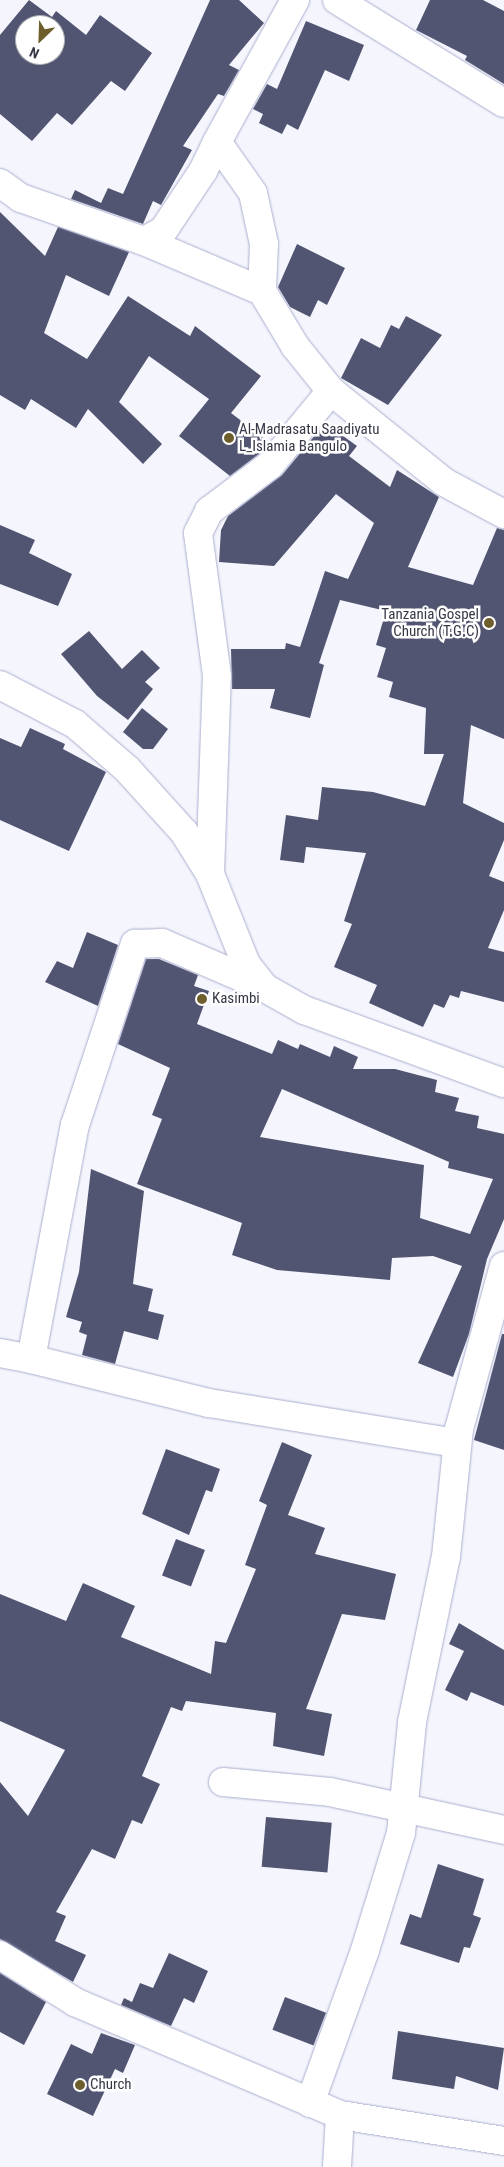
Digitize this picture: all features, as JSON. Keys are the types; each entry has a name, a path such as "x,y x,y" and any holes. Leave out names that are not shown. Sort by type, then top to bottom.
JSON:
{"street":[{"path":"144,241 163,231 203,171 295,0"},
{"path":"337,0 504,103"},
{"path":"217,142 253,193 264,244 262,291 295,346 330,391 444,482 504,514"},
{"path":"0,183 21,198 144,241 262,291"},
{"path":"210,874 217,676 198,533 209,511 270,465 330,391"},
{"path":"0,684 75,724 127,769 184,832 210,874 246,964 265,988"},
{"path":"32,1359 74,1125 109,1010 135,944 162,943 265,988 304,1010 504,1083"},
{"path":"310,2103 365,1950 407,1806 412,1722 446,1557 457,1443 504,1266"},
{"path":"0,1353 32,1359 209,1403 457,1443"},
{"path":"223,1782 407,1806 504,1830"},
{"path":"0,1954 75,2002 340,2115 504,2141"},
{"path":"336,2167 340,2115"}],"building":[{"path":"29,0 49,15 17,15"},
{"path":"210,0 239,0 264,23 229,65 239,70 224,96 218,94 183,146 192,150 161,205 153,201 143,224 71,199 75,190 101,203 108,188 123,194"},
{"path":"430,0 483,0 504,11 504,84 465,60 467,56 416,30"},
{"path":"100,15 152,53 125,91 111,81 72,125 57,113 32,141 0,114 0,35 15,17 15,65 65,65 65,18 86,35"},
{"path":"306,21 364,45 349,81 325,70 298,130 287,124 282,134 259,123 263,114 253,109 267,84 277,89"},
{"path":"0,212 45,256 58,227 129,252 109,296 66,275 44,333 87,359 128,296 190,336 195,326 261,376 231,413 269,442 259,454 230,476 179,436 209,399 149,356 119,402 162,444 143,464 88,409 76,428 31,399 25,410 0,395"},
{"path":"297,244 345,268 327,305 318,300 310,317 290,307 278,287"},
{"path":"406,316 442,335 388,405 341,378 361,338 380,348 391,325 399,329"},
{"path":"325,423 357,446 349,456 390,487 397,470 439,497 408,567 473,585 497,528 504,530 504,739 471,725 463,803 504,823 504,840 489,876 504,882 504,910 488,948 504,952 504,1002 461,991 459,998 450,995 444,1008 434,1004 423,1027 369,1003 377,985 334,967 352,924 344,921 366,853 306,847 304,863 280,860 286,815 318,820 322,787 373,792 425,806 444,754 424,754 426,708 389,697 393,682 377,677 386,648 376,645 386,611 340,600 319,663 324,665 310,718 270,708 275,689 232,689 231,649 285,649 286,643 300,647 325,571 348,579 374,523 336,494 274,566 219,562 221,530 228,516 282,475"},
{"path":"0,525 35,540 29,553 72,574 58,606 0,584"},
{"path":"89,631 122,669 142,650 160,668 145,682 153,689 128,720 97,696 61,654"},
{"path":"142,708 168,729 153,749 143,749 123,732"},
{"path":"30,728 65,744 63,749 106,772 69,851 0,820 0,738 21,747"},
{"path":"87,932 118,945 98,1006 45,982 57,961 73,968"},
{"path":"146,959 159,959 198,975 194,986 209,991 197,1024 272,1054 278,1040 298,1049 300,1044 330,1057 334,1046 358,1057 353,1069 395,1069 437,1080 435,1092 459,1098 455,1111 479,1116 477,1128 504,1134 504,1219 487,1259 469,1334 453,1377 418,1363 462,1266 433,1256 392,1258 390,1280 277,1270 232,1255 242,1223 137,1184 162,1119 152,1115 170,1068 118,1044","holes":["282,1089 449,1162 448,1168 493,1179 470,1234 420,1218 424,1165 260,1137"]},
{"path":"91,1169 144,1191 133,1284 153,1289 148,1311 164,1315 158,1340 124,1331 115,1364 82,1355 87,1335 79,1332 82,1322 66,1317 79,1272"},
{"path":"502,1334 504,1334 504,1450 474,1440"},
{"path":"282,1442 312,1455 288,1515 325,1528 315,1554 396,1574 385,1620 342,1614 306,1709 332,1714 324,1756 273,1746 276,1713 186,1701 182,1711 171,1707 142,1776 160,1784 142,1824 132,1820 115,1859 92,1849 56,1912 66,1916 55,1941 86,1955 73,1982 0,1939 0,1782 28,1816 65,1750 0,1721 0,1594 66,1621 83,1583 135,1606 121,1637 211,1674 215,1641 226,1643 256,1569 245,1565 267,1505 259,1501"},
{"path":"166,1449 220,1469 212,1492 206,1490 189,1535 142,1514"},
{"path":"176,1539 205,1550 191,1587 162,1575"},
{"path":"459,1623 504,1650 504,1706 471,1692 467,1701 445,1690 464,1651 449,1644"},
{"path":"266,1817 332,1823 327,1873 262,1867"},
{"path":"438,1864 484,1879 473,1915 481,1918 470,1948 464,1947 459,1963 400,1944 410,1914 421,1918"},
{"path":"169,1953 208,1971 194,2003 184,1998 171,2026 121,2005 124,1998 132,2002 140,1983 153,1988"},
{"path":"0,1973 46,2002 24,2045 0,2032"},
{"path":"285,1997 326,2013 314,2045 272,2030"},
{"path":"398,2031 504,2048 498,2090 456,2076 454,2089 392,2079"},
{"name":"Church","path":"101,2033 135,2045 123,2073 115,2069 93,2116 47,2094 71,2044 92,2054"}],"place":[{"name":"Al-Madrasatu Saadiyatu L_Islamia Bangulo","path":"229,438"},
{"name":"Tanzania Gospel Church (T.G.C)","path":"489,623"},
{"name":"Kasimbi","path":"202,999"},
{"name":"Church","path":"80,2085"}]}
